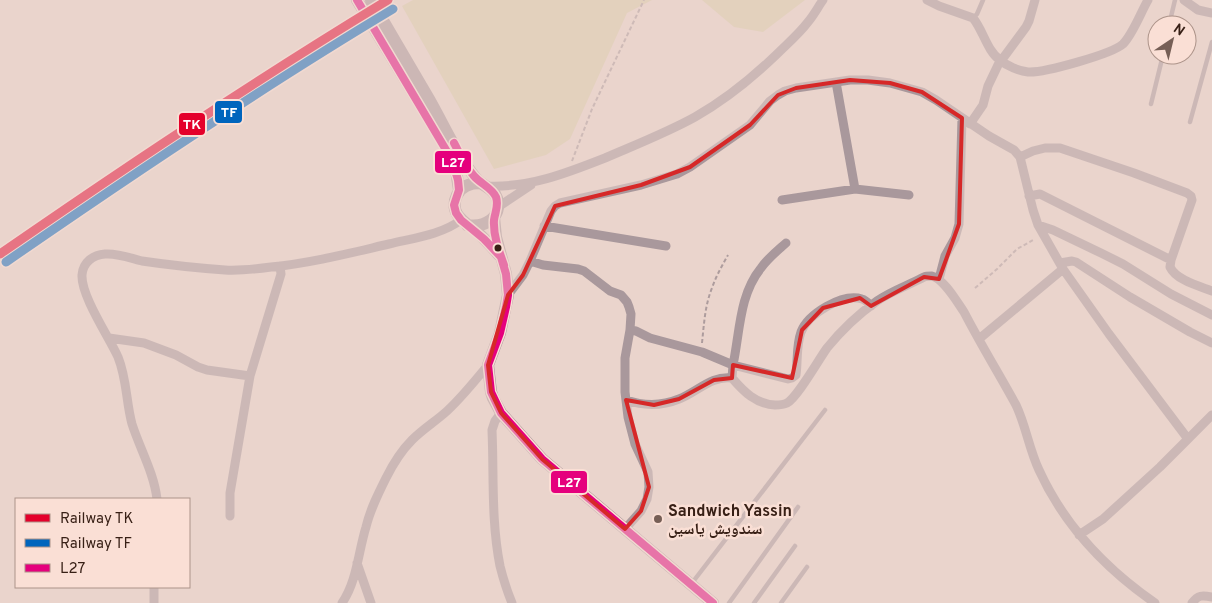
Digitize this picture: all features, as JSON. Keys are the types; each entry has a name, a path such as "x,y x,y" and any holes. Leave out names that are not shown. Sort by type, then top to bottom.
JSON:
{"street":[{"path":"342,603 349,591 371,510 387,476 399,455 412,439 445,414 488,366 502,326 508,295 506,274 496,237 497,199 494,192 484,184 463,160 357,0"},
{"path":"371,0 452,160 459,190 454,205 456,213 501,257"},
{"path":"459,190 472,183 512,186 568,173 696,117 756,74 809,22 823,0"},
{"path":"927,0 973,18 992,52 1000,61 1018,70 1029,72 1040,72 1115,50 1130,35 1148,0"},
{"path":"970,124 983,105 1000,61 1026,27 1035,0"},
{"path":"1184,0 1198,10 1212,13"},
{"path":"508,295 523,276 551,211 560,203 641,185 677,174 750,125 770,101 785,91 850,80 890,83 929,96 970,124 1014,150 1020,157 1038,225 1061,266 1109,334 1188,439"},
{"path":"836,82 855,189"},
{"path":"938,279 944,256 955,238 959,224 962,118"},
{"path":"1020,157 1045,148 1060,148 1134,172 1192,196 1170,260 1170,267 1179,277 1212,292"},
{"path":"157,498 152,476 132,424 123,370 109,338 94,312 83,285 82,274 86,264 93,257 106,254 120,255 141,260 226,270 303,263 429,234 464,222 475,226 483,225 490,221 496,212 535,182"},
{"path":"782,200 855,189 909,195"},
{"path":"1029,196 1040,194 1170,260"},
{"path":"1038,225 1101,252 1212,315"},
{"path":"544,226 666,246"},
{"path":"786,243 760,269 749,288 741,315 733,365 732,378 739,387 759,402 781,405 788,402 796,395 828,348 852,322 871,306 885,296 924,277 931,276 938,279 956,300 1016,406 1038,469 1048,489 1079,535 1093,551 1108,566 1155,603"},
{"path":"530,261 543,265 584,271 590,274 602,286 621,296 629,307 631,314 630,330 625,358 626,400 628,418 635,444 648,472 649,487 647,499 641,511 625,530"},
{"path":"979,339 1069,261 1076,262 1130,297 1212,343"},
{"path":"230,516 230,493 250,376 281,274 280,266"},
{"path":"630,330 650,338 702,352 733,365 788,379 796,375 798,345 802,330 810,319 834,302 848,299 860,298 871,306"},
{"path":"109,338 144,343 176,355 207,370 250,376"},
{"path":"488,366 491,392 501,413 542,459 713,603"},
{"path":"626,400 654,405 679,400 714,380 725,377 732,378"},
{"path":"791,378 796,395"},
{"path":"501,413 495,421 492,430 496,536 500,566 512,603"},
{"path":"1079,535 1103,520 1212,415"},
{"path":"357,563 371,603"},
{"path":"154,588 154,603"},
{"path":"1192,603 1200,596 1212,597"}],"lane":[{"path":"973,18 977,14 983,0"},
{"path":"1172,15 1176,0"},
{"path":"1190,122 1212,42"},
{"path":"1151,104 1161,65"},
{"path":"691,584 825,410"},
{"path":"729,603 798,507"},
{"path":"754,603 795,546"},
{"path":"781,603 807,566"}],"path":[{"path":"568,173 592,109 644,0"},
{"path":"975,288 1017,249 1043,235"},
{"path":"702,352 707,304 711,288 728,256"}],"highlighted area":[{"path":"850,80 890,83 922,92 962,118 959,224 939,279 924,277 871,306 860,298 823,308 802,330 792,378 733,365 732,378 714,380 679,399 654,405 626,400 649,487 641,511 625,529 542,459 501,413 491,392 488,365 508,295 523,275 555,206 641,185 690,167 750,125 778,95 796,88"}],"shaded area":[{"path":"413,0 652,0 627,13 570,139 546,155 494,169 402,6"},
{"path":"702,0 805,0 763,32 734,27"}],"rail line":[{"name":"TK","path":"0,254 192,124 388,0"},
{"name":"TF","path":"6,262 198,132 295,69 393,9"}],"transit line":[{"name":"L27","path":"357,0 452,160 459,190 454,205 456,213 461,220 484,239 501,257 506,274 508,295 500,333 488,365 491,392 501,413 542,459 713,603"},
{"name":"L27","path":"454,143 471,172 496,197 494,231 504,265"}],"place":[{"name":"Sandwich Yassin سندويش ياسين","path":"658,519"}]}
